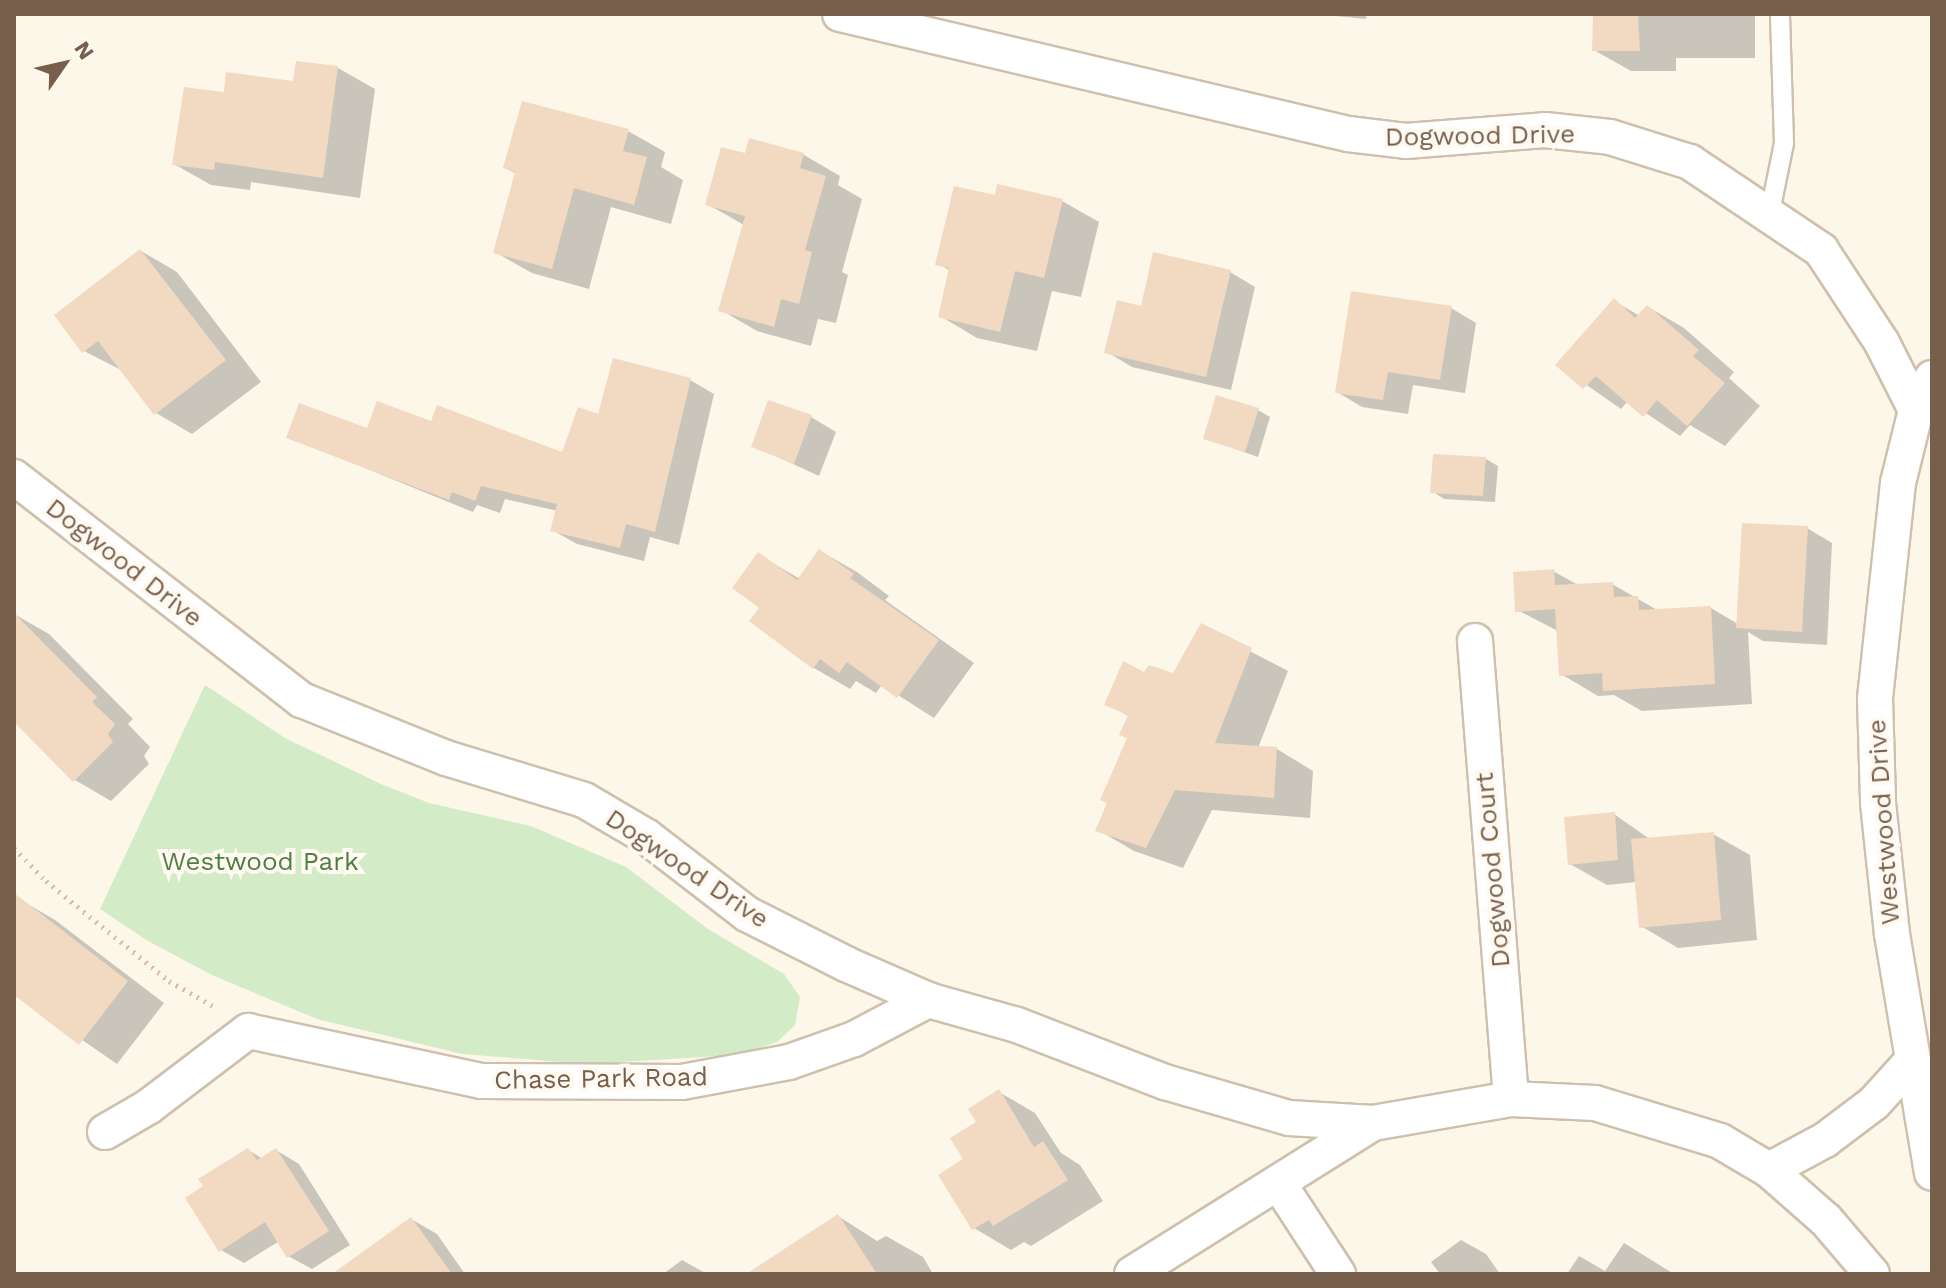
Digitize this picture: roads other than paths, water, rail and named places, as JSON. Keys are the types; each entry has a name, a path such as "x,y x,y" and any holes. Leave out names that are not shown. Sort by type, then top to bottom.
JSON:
{"street":[{"name":"Dogwood Drive","path":"840,14 1348,134 1406,141 1545,130 1610,137 1690,162 1770,212 1821,250 1882,343 1916,410"},
{"name":"Westwood Drive","path":"1932,378 1916,410 1898,483 1875,699 1878,803 1913,1060 1932,1173"},
{"name":"Dogwood Drive","path":"14,477 302,700 446,758 584,800 647,837 747,914 928,1000 1017,1025 1165,1082 1289,1118 1373,1123"},
{"name":"Dogwood Court","path":"1475,641 1511,1099"},
{"name":"Chase Park Road","path":"105,1132 148,1107 235,1037 259,1032 481,1081 682,1082 789,1062 854,1039 928,1000"},
{"path":"1769,1170 1825,1140 1874,1103 1913,1060"},
{"path":"1132,1274 1373,1123 1511,1099 1595,1103 1655,1118 1720,1141 1769,1170 1826,1220 1872,1274"},
{"path":"1279,1184 1338,1274"}],"lane":[{"path":"1770,212 1784,143 1780,14"}],"park label":[{"name":"Westwood Park","path":"260,862"}]}
